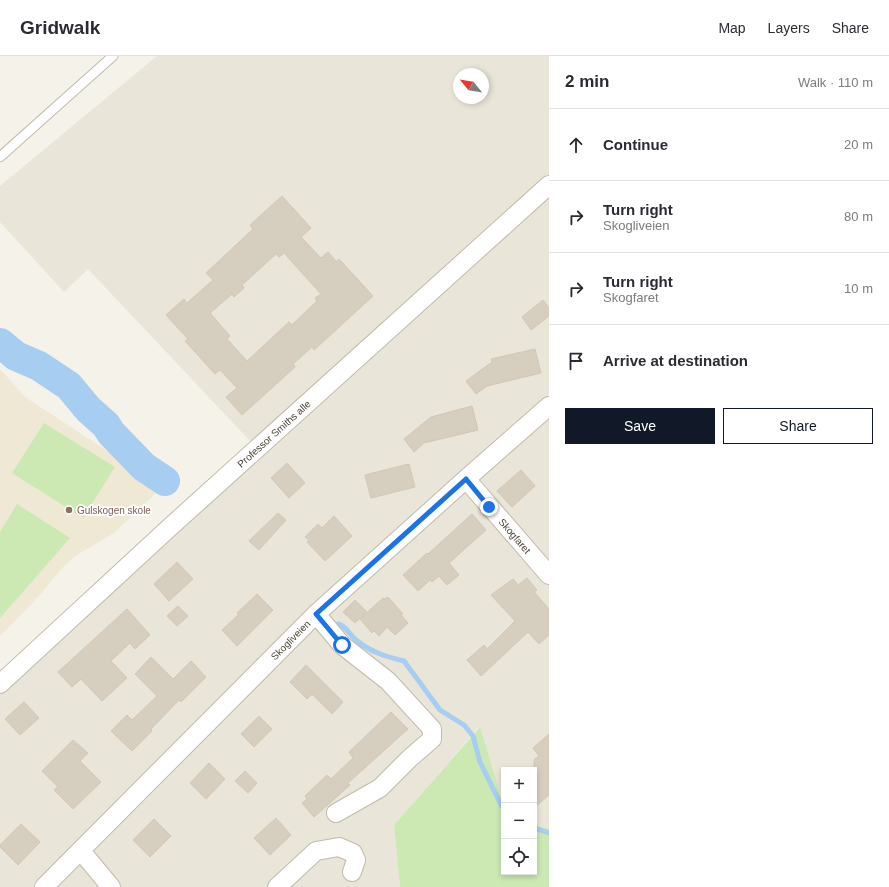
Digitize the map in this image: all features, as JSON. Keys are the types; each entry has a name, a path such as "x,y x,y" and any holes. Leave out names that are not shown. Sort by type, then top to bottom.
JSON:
{"street":[{"name":"Professor Smiths alle","path":"0,684 175,523 549,185"},
{"name":"Skogliveien","path":"44,887 316,614 549,406"},
{"name":"Skogfaret","path":"466,479 549,575"},
{"path":"316,614 342,645 388,681 432,729 432,739 410,758 380,788 336,813"},
{"path":"277,887 316,851 339,847 353,854 356,860 352,872"},
{"path":"81,851 111,887"}],"lane":[{"path":"0,157 113,56"}],"shaded area":[{"path":"157,56 549,56 549,829 537,826 537,767 501,767 501,797 479,727 394,825 400,887 0,887 0,684 252,443 88,269 64,292 0,222 0,186"},
{"name":"Gulskogen skole","path":"0,369 25,397 162,487 114,533 75,556 63,567 39,596 0,636"}],"green space":[{"path":"44,423 115,467 83,518 12,473"},
{"path":"17,504 70,538 0,618 0,532"},
{"path":"480,727 501,796 501,875 537,875 537,826 549,829 549,887 400,887 394,825"}],"building":[{"path":"282,196 311,228 301,237 321,258 328,252 337,262 339,259 373,296 314,350 312,347 293,364 295,367 242,415 226,397 237,388 220,370 215,374 185,341 188,339 166,315 184,299 187,303 213,280 206,273 253,229 250,225","holes":["284,253 321,294 315,298 317,301 292,325 289,322 247,361 227,339 230,336 210,313 232,294 234,297 244,288 242,285 276,254 279,257"]},
{"path":"543,300 549,308 549,316 531,330 522,317"},
{"path":"535,349 541,373 487,386 476,394 466,381 492,362 491,359"},
{"path":"472,406 478,430 424,443 414,452 404,439 431,417"},
{"path":"287,463 305,483 289,498 271,478"},
{"path":"409,464 415,487 371,498 365,475"},
{"path":"521,470 535,486 512,507 497,491"},
{"path":"278,513 286,520 259,550 249,541"},
{"path":"472,514 486,530 449,563 459,575 447,585 439,576 432,582 430,580 418,591 403,575"},
{"path":"334,516 352,536 325,561 307,542 309,540 305,537 318,524 322,528"},
{"path":"177,562 193,579 169,601 154,584"},
{"path":"527,578 537,590 534,592 549,609 549,635 539,644 528,632 481,676 467,660 484,645 487,649 515,621 491,595 513,579 518,585"},
{"path":"257,594 273,610 237,646 222,630"},
{"path":"388,597 403,614 401,615 408,623 395,635 387,627 379,636 374,631 372,633 360,619 383,598 385,599"},
{"path":"355,600 367,612 355,623 343,612"},
{"path":"178,606 188,616 177,626 167,616"},
{"path":"127,609 150,635 135,649 130,643 111,661 127,678 102,701 81,679 72,687 58,672"},
{"path":"151,657 173,679 191,661 206,677 181,702 179,700 132,751 111,731 127,715 132,720 157,696 135,674"},
{"path":"306,665 343,702 332,714 312,694 307,699 290,682"},
{"path":"24,702 39,718 20,735 5,719"},
{"path":"391,712 408,729 348,783 350,785 314,817 302,803 307,799 305,796 327,775 331,779 353,758 349,752"},
{"path":"259,716 272,729 254,747 241,734"},
{"path":"549,734 549,795 537,805 537,767 534,767 534,760 539,756 533,748"},
{"path":"73,740 88,753 80,761 101,782 73,809 54,790 58,787 42,771"},
{"path":"209,763 225,779 206,799 190,783"},
{"path":"245,771 257,783 248,793 235,781"},
{"path":"276,818 291,835 270,855 254,838"},
{"path":"154,819 171,836 150,857 133,840"},
{"path":"21,824 40,842 18,865 0,847 0,845"}],"waterway":[{"path":"0,343 16,356 39,366 69,386 88,409 106,425 111,433 144,467 165,481"},
{"path":"335,625 338,624 344,627 353,638 373,651 404,661 440,710 464,725 473,736 480,762 501,805"},
{"path":"537,829 549,833"}],"place":[{"name":"Gulskogen skole","path":"69,510"}],"route":[{"path":"342,645 316,614 466,479 489,507"}]}
